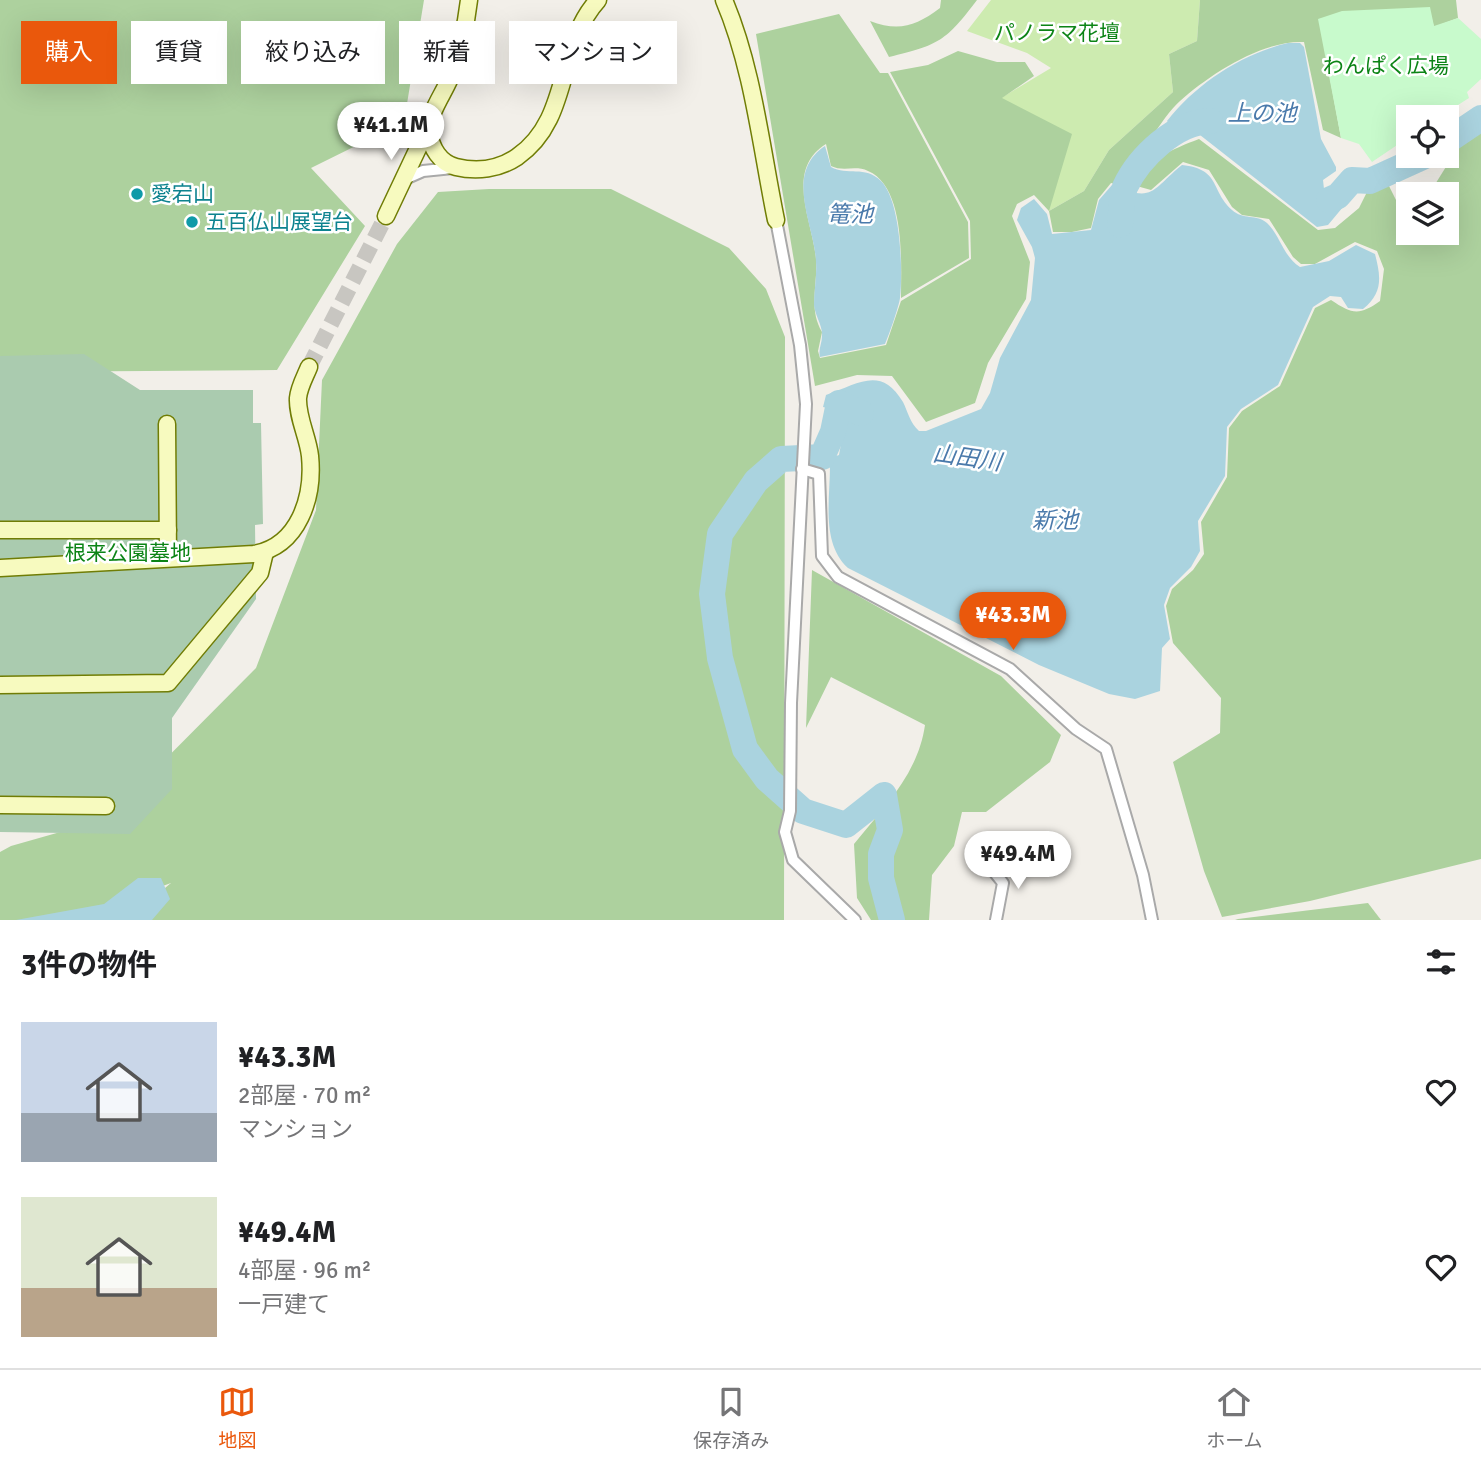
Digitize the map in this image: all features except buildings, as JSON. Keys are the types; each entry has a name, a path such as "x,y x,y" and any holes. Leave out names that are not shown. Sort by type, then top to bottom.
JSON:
{"street":[{"path":"386,216 452,75 469,0"},
{"path":"400,186 407,178 423,171 484,169 505,164 542,135 553,114 577,33 598,0"},
{"path":"724,0 742,57 776,220 805,389 791,702 790,811 785,832 793,860 855,920"},
{"path":"430,123 431,140 439,158 463,168"},
{"path":"0,568 265,552 291,535 307,494 310,458 298,396 309,368"},
{"path":"167,424 168,558"},
{"path":"802,469 819,474 822,556 838,577 1010,668 1076,729 1105,749 1143,875 1152,920"},
{"path":"0,530 168,530"},
{"path":"0,685 168,683 260,573 265,552"},
{"path":"0,805 106,806"},
{"path":"995,873 1003,883 996,920"}],"green space":[{"path":"0,0 424,0 421,21 399,21 399,84 410,84 404,122 311,168 365,226 277,370 0,372"},
{"path":"941,0 977,0 949,33 931,45 889,57 870,21 890,26 915,23 940,8"},
{"name":"パノラマ花壇","path":"991,0 1200,0 1197,41 1169,54 1173,92 1109,150 1084,191 1049,211 1001,98 1051,68 1027,53 967,31"},
{"path":"1200,0 1456,0 1458,18 1434,27 1429,8 1319,19 1341,138 1323,130 1304,42 1272,47 1222,70 1180,101 1157,129 1122,185 1111,183 1098,199 1091,228 1053,232 1049,211 1084,191 1109,150 1173,92 1169,54 1197,41"},
{"name":"わんぱく広場","path":"1430,7 1434,26 1458,18 1481,39 1481,79 1467,92 1469,98 1458,105 1396,105 1396,146 1372,162 1359,144 1341,138 1318,19 1342,11"},
{"path":"839,14 880,73 888,73 968,222 969,258 901,298 899,228 889,193 880,180 868,171 831,166 826,144 813,155 806,168 804,197 816,259 814,305 822,332 818,351 820,358 886,345 901,301 971,259 970,221 890,72 928,65 958,51 997,62 1025,62 1034,76 1002,98 1072,134 1049,211 1034,195 1017,204 1012,216 1030,262 1026,299 988,363 975,403 926,422 892,376 857,375 815,386 756,34"},
{"path":"1481,122 1481,859 1310,901 1222,917 1204,871 1173,762 1220,733 1221,698 1173,643 1166,606 1172,589 1193,570 1204,554 1201,522 1227,477 1229,428 1242,411 1280,386 1315,308 1331,300 1356,311 1373,306 1380,301 1384,269 1377,251 1355,242 1315,264 1301,264 1293,257 1269,219 1242,215 1232,207 1209,170 1183,162 1151,190 1133,185 1153,162 1199,139 1318,230 1335,228 1359,208 1368,190 1386,180 1396,200 1396,245 1459,245 1459,182 1436,182 1445,168 1459,168 1459,148"},
{"path":"489,189 611,189 729,248 766,289 785,337 784,920 127,920 171,883 69,920 0,920 0,852 11,846 106,819 256,668 316,510 322,380 397,244 438,192"},
{"name":"根来公園墓地","path":"84,354 140,390 253,390 253,423 261,423 263,524 255,525 256,599 172,718 172,789 130,834 0,832 0,356"},
{"path":"812,570 1001,676 1061,735 1050,762 986,812 962,812 954,846 932,875 929,920 871,920 857,898 854,844 888,803 907,774 921,743 925,725 831,677 806,728"},
{"path":"1368,903 1381,920 1235,920 1238,919"}],"water":[{"name":"上の池","path":"1288,43 1300,43 1304,47 1321,139 1336,167 1336,171 1323,180 1324,189 1332,192 1346,174 1354,176 1358,189 1328,225 1317,227 1200,135 1182,140 1167,121 1192,95 1221,72 1253,55"},
{"name":"篭池","path":"825,146 831,167 869,173 881,181 888,191 897,220 901,286 898,307 885,344 820,357 822,332 814,305 816,262 803,186 806,171 813,158"},
{"name":"新池","path":"1182,165 1194,167 1209,176 1225,202 1236,213 1267,223 1294,263 1300,267 1329,261 1356,245 1375,254 1379,284 1374,297 1363,309 1348,308 1341,297 1330,296 1313,307 1278,385 1241,409 1227,427 1225,476 1198,521 1200,551 1191,567 1170,588 1164,605 1170,639 1162,648 1160,691 1135,699 1109,694 1039,665 848,568 839,558 834,546 829,520 830,466 833,457 839,455 846,416 844,412 823,407 826,395 868,380 886,384 895,391 919,431 926,431 981,409 990,393 1000,358 1031,300 1035,258 1017,220 1021,208 1034,199 1047,214 1052,234 1091,230 1099,200 1112,185 1137,193 1152,191"},
{"path":"138,878 161,878 170,899 152,920 16,920 104,904"}],"waterway":[{"name":"山田川","path":"1459,133 1481,118"},
{"name":"山田川","path":"1120,225 1125,187 1139,164 1172,134 1197,123 1210,121"},
{"name":"山田川","path":"1329,200 1338,196 1352,180 1370,181 1399,168"},
{"name":"山田川","path":"861,413 839,403 833,432 822,457 781,459 756,481 720,534 712,594 720,658 745,749 767,779 803,811 846,825 884,795 890,830 881,854 881,878 892,920"}],"tunnel":[{"path":"309,367 386,216"}],"place":[{"name":"愛宕山","path":"137,194"},
{"name":"五百仏山展望台","path":"192,222"}]}
